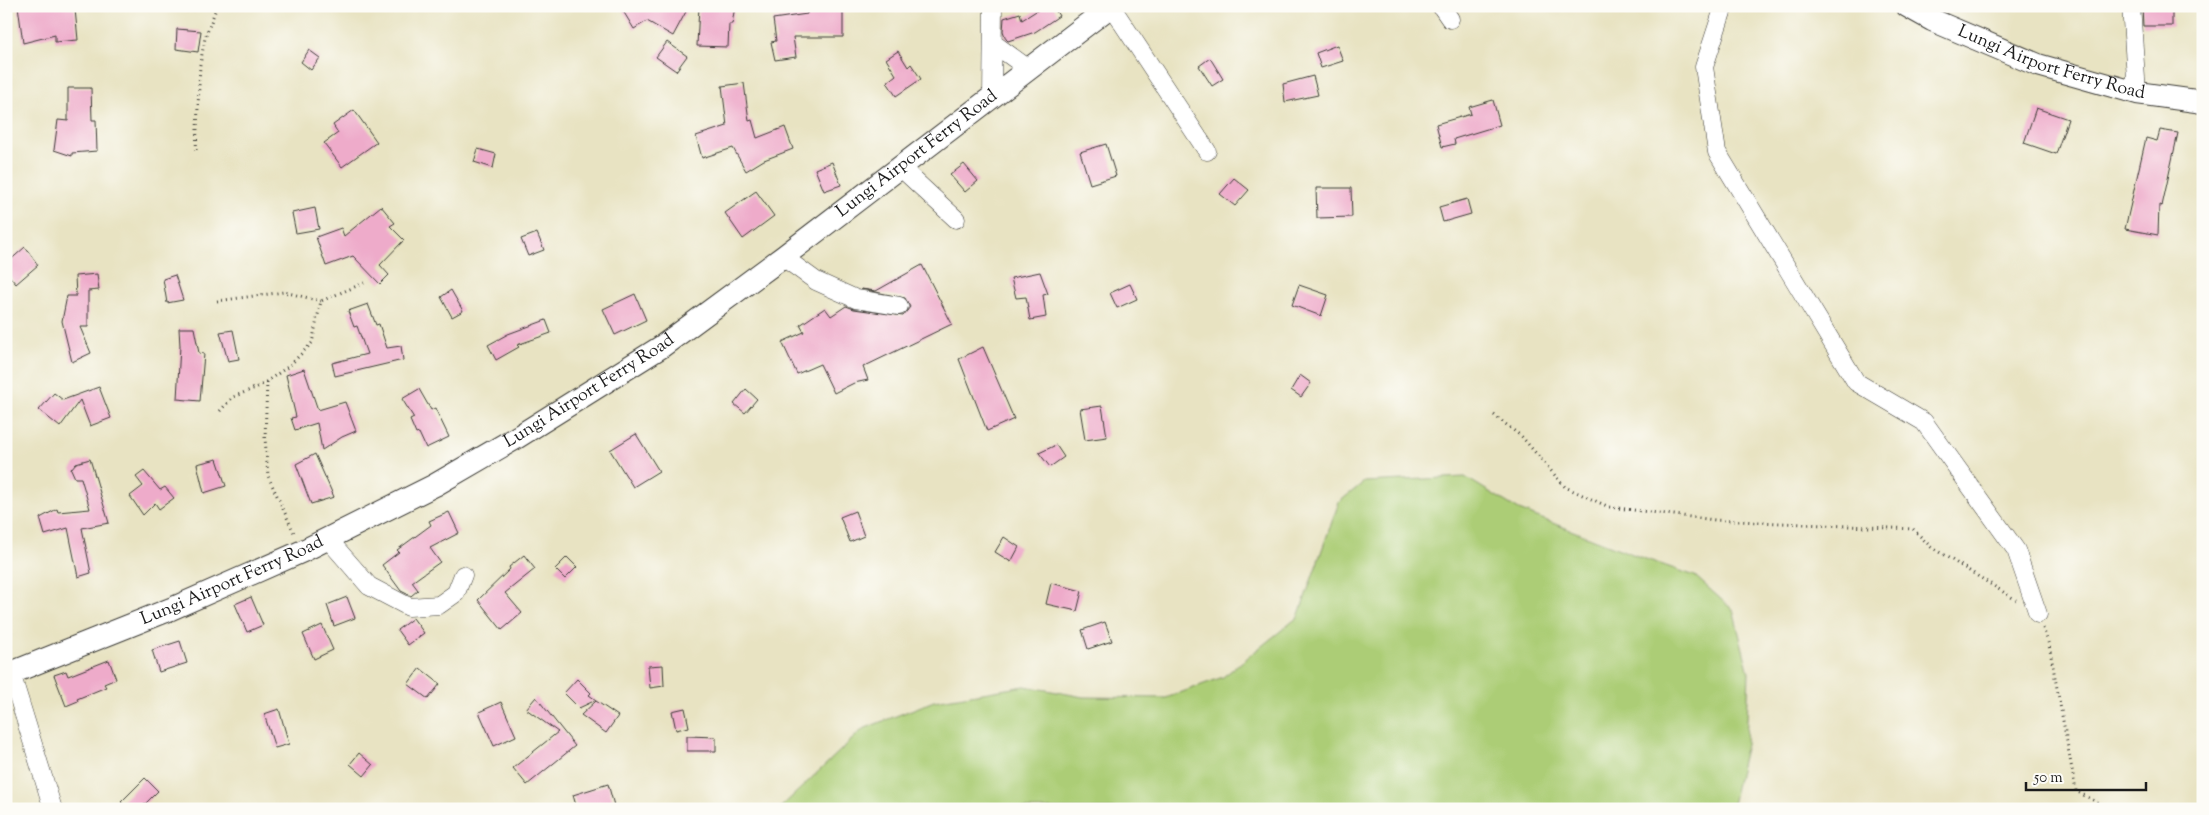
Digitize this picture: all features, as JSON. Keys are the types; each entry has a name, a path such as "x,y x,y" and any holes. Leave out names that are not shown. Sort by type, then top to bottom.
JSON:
{"main road":[{"name":"Lungi Airport Ferry Road","path":"8,674 171,609 303,551 435,485 524,433 660,347 783,257 992,99 1111,6"},
{"name":"Lungi Airport Ferry Road","path":"1907,6 1932,20 2038,66 2137,93 2203,102"}],"street":[{"path":"992,99 993,6"},
{"path":"1111,6 1207,151"},
{"path":"1724,6 1704,67 1717,152 1856,382 1924,422 2016,550 2038,614"},
{"path":"2131,6 2137,93"},
{"path":"993,43 1030,70"},
{"path":"900,167 956,220"},
{"path":"783,257 816,281 856,299 900,306"},
{"path":"328,539 369,586 408,608 439,605 456,593 463,575"},
{"path":"8,674 53,809"}],"path":[{"path":"196,150 200,65 204,38 217,6"},
{"path":"217,301 284,292 320,301 364,283"},
{"path":"220,411 233,397 267,382 289,366 312,343 320,301"},
{"path":"267,382 265,438 268,476 285,516 303,551"},
{"path":"1494,415 1522,437 1565,486 1609,507 1715,520 1914,529 1930,547 2038,614 2049,645 2076,791 2110,809"}],"green space":[{"path":"1465,477 1519,510 1640,557 1695,576 1733,610 1749,673 1746,744 1731,809 779,809 863,729 934,701 1025,686 1083,697 1166,698 1223,677 1298,617 1339,502 1364,482"}],"building":[{"path":"18,6 72,6 75,9 78,40 55,42 55,35 23,43"},
{"path":"620,6 689,6 673,36 647,21 634,29"},
{"path":"699,6 735,6 732,24 729,24 728,47 697,46"},
{"path":"1044,6 1053,6 1059,16 1035,32 1008,41 1006,39 1003,31 1004,18 1020,13 1022,20"},
{"path":"2142,6 2172,6 2172,26 2143,26"},
{"path":"807,9 843,9 843,37 793,37 796,57 775,60 771,42 776,41 773,19 807,14"},
{"path":"177,29 201,31 198,52 176,49"},
{"path":"667,42 687,56 676,71 656,57"},
{"path":"1337,45 1343,61 1321,68 1316,53"},
{"path":"309,50 320,58 311,70 301,62"},
{"path":"898,51 908,67 911,64 921,79 896,96 887,82 896,75 886,59"},
{"path":"1210,58 1223,79 1212,86 1199,66"},
{"path":"1313,76 1318,95 1285,102 1283,84"},
{"path":"744,83 749,121 752,120 757,138 785,127 793,149 764,160 746,171 733,148 702,158 696,136 727,126 722,86"},
{"path":"68,88 91,88 92,120 96,120 97,151 72,153 72,156 54,150 58,120 68,121"},
{"path":"1493,100 1500,125 1454,139 1455,144 1442,147 1436,124 1471,114 1469,107"},
{"path":"2036,108 2068,119 2056,154 2024,143"},
{"path":"354,110 377,142 342,167 324,143 338,133 333,125"},
{"path":"2160,130 2178,133 2162,206 2159,205 2158,235 2125,229 2146,138 2157,141"},
{"path":"1106,144 1116,176 1090,184 1080,152"},
{"path":"478,149 496,154 493,168 474,162"},
{"path":"832,162 841,185 824,191 815,169"},
{"path":"964,164 978,181 965,192 950,175"},
{"path":"1234,178 1249,190 1235,206 1220,194"},
{"path":"1316,188 1351,188 1352,217 1317,218"},
{"path":"756,191 774,216 743,239 725,213"},
{"path":"1467,199 1471,214 1443,222 1439,207"},
{"path":"381,206 395,223 390,226 404,240 380,265 389,275 380,284 353,256 326,266 316,237 341,228 344,236"},
{"path":"315,208 319,229 296,233 292,213"},
{"path":"537,233 544,250 528,256 521,239"},
{"path":"25,247 38,265 16,284 6,272 6,264"},
{"path":"922,265 952,324 863,367 868,380 854,383 834,393 820,364 797,374 782,342 804,332 800,325 825,308 831,316 846,306 854,309 903,316 910,307 905,298 861,289 876,291"},
{"path":"1040,272 1048,294 1043,295 1046,317 1030,320 1026,297 1016,298 1011,278"},
{"path":"97,274 99,290 88,291 88,327 80,327 91,353 72,362 62,321 67,296 76,296 75,276"},
{"path":"175,275 183,300 167,303 163,279"},
{"path":"1130,284 1137,299 1117,308 1110,293"},
{"path":"1299,285 1328,295 1321,316 1292,305"},
{"path":"451,290 463,311 452,317 441,297"},
{"path":"635,294 646,320 615,335 603,309"},
{"path":"368,304 376,325 379,324 387,348 401,346 403,360 335,376 332,363 367,354 357,326 354,327 348,311"},
{"path":"546,320 551,333 517,345 519,347 496,360 488,345 508,334"},
{"path":"179,328 194,328 199,353 204,354 200,401 177,399 180,346"},
{"path":"233,330 239,359 228,361 220,332"},
{"path":"983,347 1014,419 987,431 959,359"},
{"path":"304,369 318,410 345,402 356,431 342,437 322,450 317,423 295,430 291,418 296,417 286,375"},
{"path":"1300,375 1311,383 1301,397 1291,390"},
{"path":"99,387 111,418 90,426 80,400 60,427 39,410 54,393 63,400"},
{"path":"419,389 431,410 435,408 449,437 426,448 419,433 416,434 410,420 414,418 402,399"},
{"path":"746,389 757,399 745,413 734,404"},
{"path":"1102,406 1107,437 1085,440 1080,409"},
{"path":"636,434 659,471 633,487 610,450"},
{"path":"1056,445 1064,457 1050,467 1039,453"},
{"path":"315,454 334,497 311,504 296,464"},
{"path":"90,459 109,523 82,528 91,573 78,577 68,528 45,535 40,518 57,509 58,512 90,509 81,478 75,478 71,469 76,463"},
{"path":"217,459 226,486 204,493 197,464"},
{"path":"144,471 160,490 165,487 174,498 159,509 155,503 143,515 130,496 143,486 136,477"},
{"path":"855,511 864,536 850,542 840,517"},
{"path":"449,512 459,533 430,548 440,562 412,582 418,590 411,596 401,591 382,565 399,552 397,550 431,525 429,521"},
{"path":"1004,537 1019,547 1011,562 995,552"},
{"path":"524,555 535,569 505,593 522,613 502,630 478,600 510,569 509,567"},
{"path":"567,557 577,567 565,579 555,569"},
{"path":"1051,583 1082,591 1077,611 1046,604"},
{"path":"251,597 263,625 247,632 235,604"},
{"path":"347,597 355,618 334,626 327,605"},
{"path":"413,618 424,633 408,645 397,630"},
{"path":"1105,622 1112,641 1088,649 1082,630"},
{"path":"322,625 333,650 314,659 303,634"},
{"path":"180,641 187,663 159,672 152,650"},
{"path":"109,660 116,679 104,684 106,687 77,699 78,701 66,706 54,675 66,671 68,676"},
{"path":"663,665 664,686 650,688 648,666"},
{"path":"420,668 440,684 428,699 408,684"},
{"path":"577,679 591,693 589,695 596,700 579,708 564,693"},
{"path":"536,697 575,746 527,785 513,768 558,732 526,709"},
{"path":"596,701 618,716 606,733 581,715"},
{"path":"501,702 516,736 494,746 479,712"},
{"path":"685,708 689,727 676,730 672,711"},
{"path":"279,709 289,744 275,748 264,714"},
{"path":"687,736 716,737 716,751 687,751"},
{"path":"359,753 373,765 364,776 350,764"},
{"path":"145,778 158,791 140,809 128,809 121,802"},
{"path":"608,784 615,809 577,809 573,795"}]}
